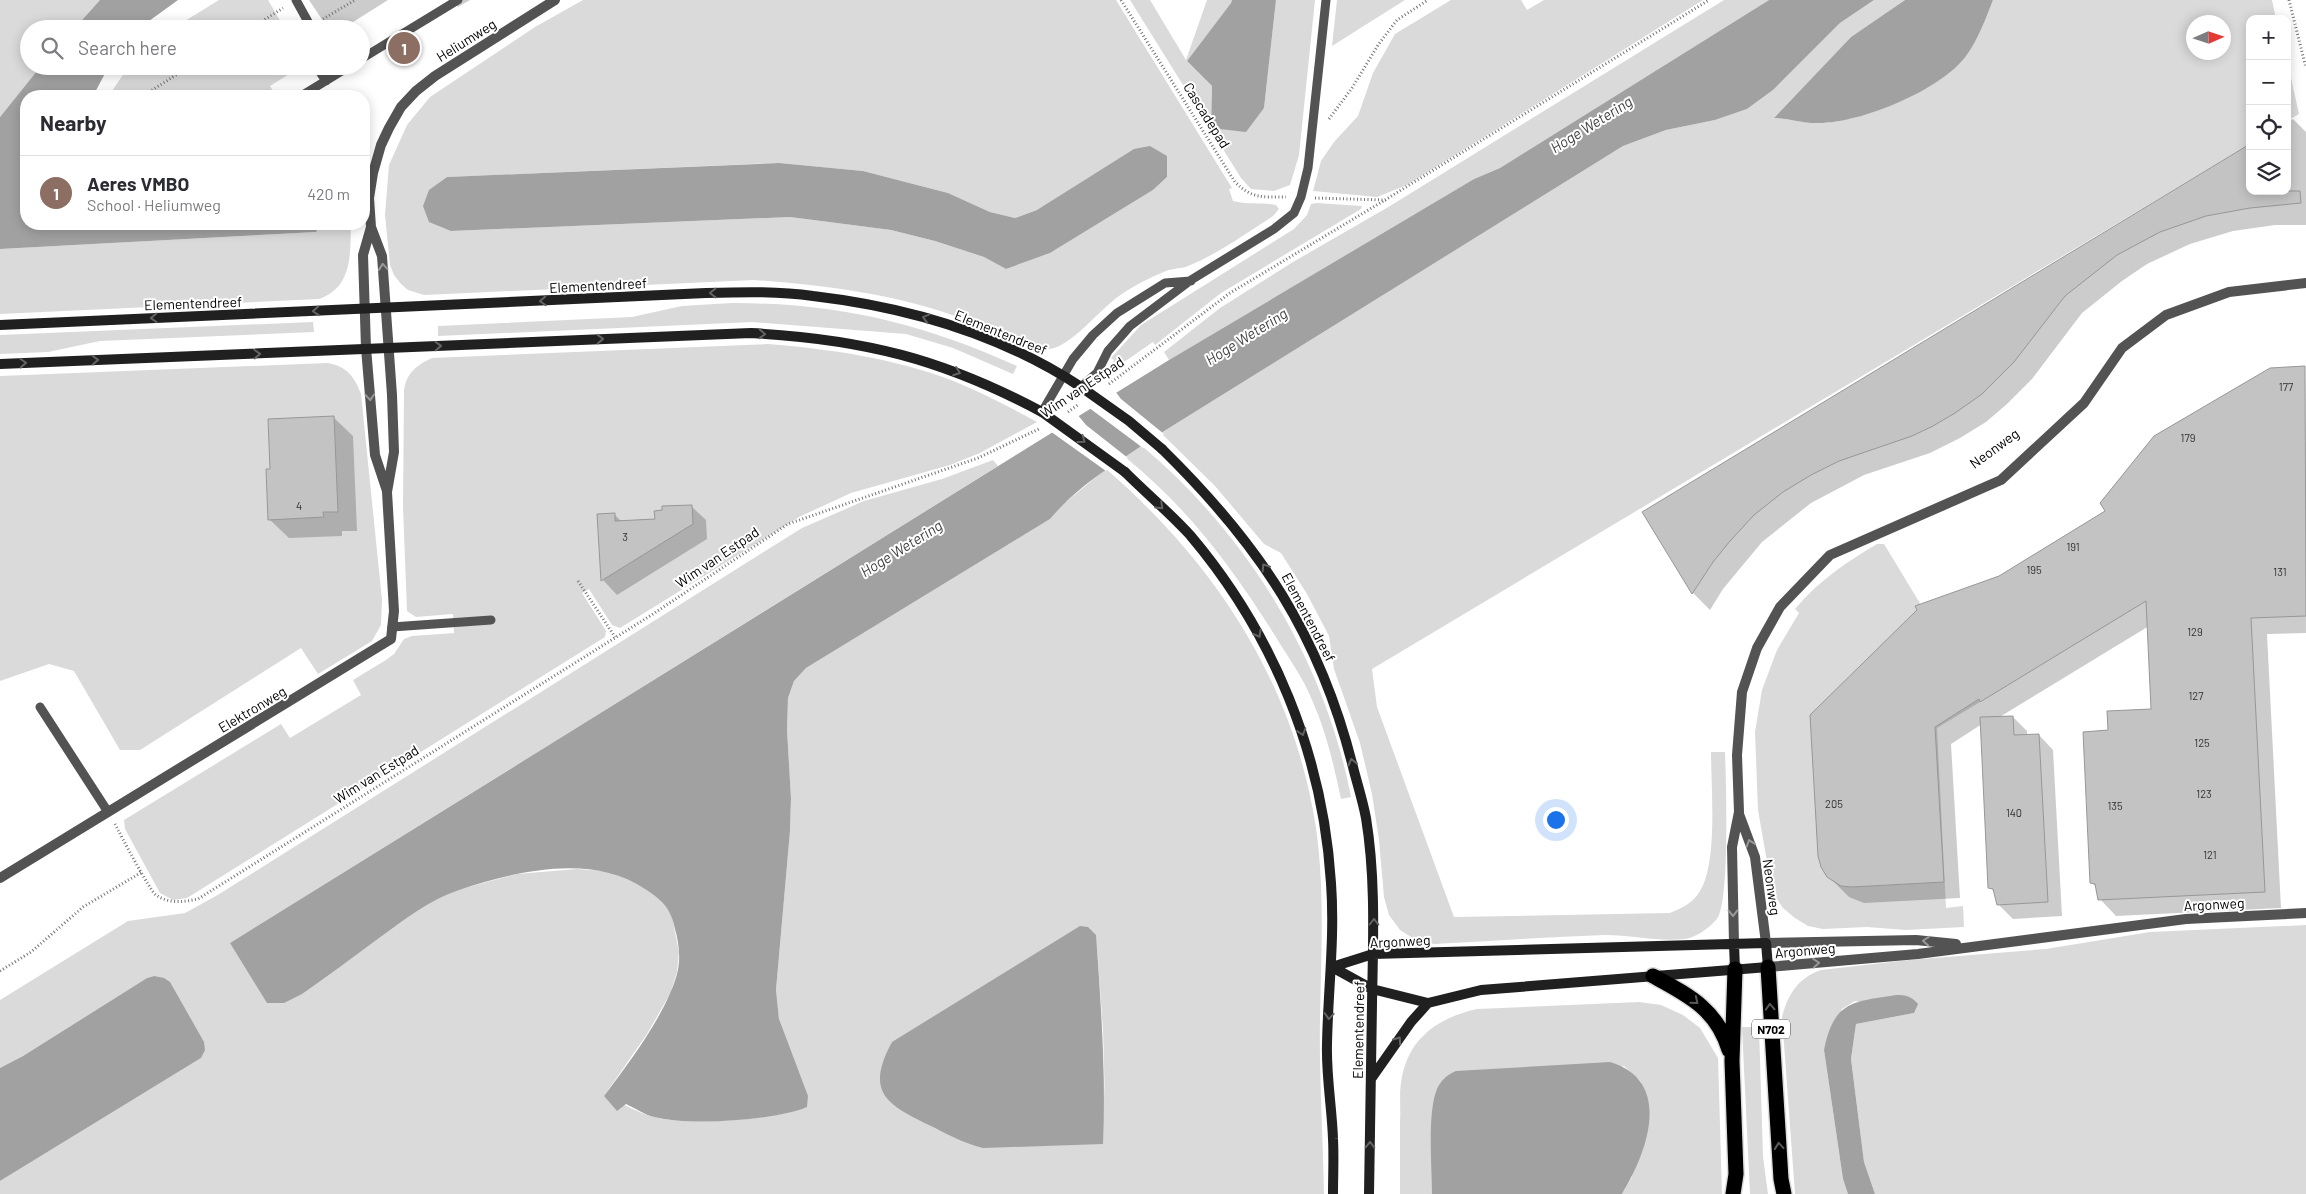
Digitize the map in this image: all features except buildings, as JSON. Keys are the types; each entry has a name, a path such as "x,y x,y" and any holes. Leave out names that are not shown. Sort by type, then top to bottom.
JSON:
{"highway":[{"name":"N702","path":"1768,967 1781,1180 1784,1194"},
{"name":"N702","path":"1733,1194 1736,1174 1732,1061 1735,969"},
{"name":"N702","path":"1653,976 1686,994 1711,1014 1724,1035 1732,1061"}],"main road":[{"name":"Elementendreef","path":"0,324 706,293 812,296 874,306 931,319 984,338 1048,366 1064,376 1129,421 1162,449 1227,516 1258,555 1284,596 1318,658 1346,735 1366,818 1374,895 1369,1194"},
{"name":"Elementendreef","path":"0,364 751,333 800,336 877,348 925,360 968,376 1042,412 1125,472 1188,534 1221,574 1248,616 1285,686 1302,729 1314,770 1325,825 1331,884 1332,967 1327,1046 1333,1142 1332,1194"},
{"name":"Argonweg","path":"1332,967 1373,954 1766,942"},
{"name":"Neonweg","path":"1766,942 1768,967"},
{"name":"Neonweg","path":"1734,944 1735,969"},
{"name":"Argonweg","path":"1332,967 1372,988 1428,1003 1481,990 1768,967"},
{"path":"1371,1079 1411,1022 1428,1003"}],"street":[{"name":"Heliumweg","path":"370,192 381,145 401,107 416,90 555,0"},
{"name":"Heliumweg","path":"370,212 371,227 382,256 389,347"},
{"name":"Heliumweg","path":"366,348 363,255 371,227"},
{"name":"Neonweg","path":"1734,944 1732,847 1739,812 1737,755 1742,692 1757,648 1780,607 1830,555 2001,480 2084,403 2122,348 2166,315 2229,292 2306,284"},
{"name":"Elektronweg","path":"0,878 392,639 394,611 387,492 394,452 389,347"},
{"name":"Elektronweg","path":"366,348 375,455 387,492"},
{"name":"Neonweg","path":"1739,812 1755,857 1766,942"},
{"name":"Argonweg","path":"1768,967 1918,954 1975,945 2186,919 2306,913"},
{"name":"Argonweg","path":"1766,942 1916,940 1975,945"}],"lane":[{"path":"296,0 308,20"},
{"path":"370,54 458,0"},
{"path":"1081,387 1097,373 1108,351 1130,326 1192,280 1274,229 1294,213 1301,197 1312,132 1326,0"},
{"path":"322,75 326,81"},
{"path":"310,90 336,75"},
{"path":"1042,412 1073,359 1088,341 1117,313 1165,283 1192,280"},
{"path":"392,627 491,620"},
{"path":"40,707 108,812"}],"path":[{"path":"264,20 296,0"},
{"path":"323,20 355,0"},
{"name":"Cascadepad","path":"1121,0 1239,186 1255,196 1385,200"},
{"path":"1312,132 1333,116 1396,20 1428,0"},
{"name":"Wim van Estpad","path":"1101,390 1230,292 1385,200 1710,0"},
{"path":"2289,0 2306,68"},
{"path":"152,90 176,75"},
{"name":"Wim van Estpad","path":"1062,415 1085,400"},
{"name":"Wim van Estpad","path":"108,812 155,895 169,901 184,902 198,899 615,637 788,524 978,458 1030,435 1046,425"},
{"path":"578,581 615,637"},
{"path":"0,971 31,952 84,907 142,872"}],"shaded area":[{"path":"0,0 100,0 82,20 20,20 20,75 34,75 0,117"},
{"path":"219,0 268,0 280,20 187,20"},
{"path":"583,0 1116,0 1232,188 1229,189 1233,201 1276,205 1279,209 1273,216 1210,256 1183,268 1160,273 1130,289 1111,302 1075,336 1065,343 1048,349 1025,345 963,319 928,307 854,291 779,282 754,280 424,295 408,290 394,275 390,265 385,215 389,165 407,125 430,97 535,27","holes":["778,163 863,171 948,193 990,212 1015,218 1037,210 1167,177 1153,190 1050,253 1006,269 984,257 935,241 891,230 790,217 451,231 430,190 447,177"]},
{"path":"1130,0 1150,0 1186,60 1207,0 1232,0 1187,61 1212,86 1211,128 1264,108 1276,0 1315,0 1299,155 1290,185 1274,191 1251,189 1241,178"},
{"path":"1337,0 1405,0 1332,46"},
{"path":"1451,0 1521,0 1527,10 1544,0 1703,0 1407,185 1377,197 1313,191 1321,161 1334,142 1358,116 1373,73 1395,34"},
{"path":"1724,0 1769,0 1500,168 1474,179 1169,360 1164,352 1220,308 1293,262 1390,206"},
{"path":"1874,0 1905,0 1851,37 1774,118 1814,123 1837,121 1878,110 1920,91 1955,68 1966,55 1978,36 1993,0 2272,0 2275,15 2246,15 2246,146 1372,669 1377,707 1454,917 1670,913 1687,905 1700,891 1706,878 1709,862 1712,824 1711,752 1725,752 1726,866 1724,889 1717,919 1702,932 1689,938 1675,940 1605,935 1434,944 1416,940 1400,930 1389,915 1384,897 1379,840 1372,794 1360,743 1334,669 1329,636 1307,594 1281,553 1264,544 1215,486 1161,433 1623,146 1666,130 1715,120 1747,109 1773,90 1840,23"},
{"path":"123,75 288,75 270,86 272,90 113,90"},
{"path":"2291,78 2299,114 2291,119"},
{"path":"1311,204 1362,206 1361,209 1221,293 1155,345 1153,342 1111,371 1114,360 1111,358 1141,325 1294,229 1307,215"},
{"path":"316,230 351,230 349,258 344,278 330,294 319,299 0,314 0,249 315,232"},
{"path":"732,303 808,307 878,318 947,338 1017,366 1013,374 953,348 906,334 752,322 438,336 438,326 632,317 682,306"},
{"path":"313,322 314,332 100,341 48,352 0,354 0,335"},
{"path":"768,344 838,352 884,360 929,372 995,400 1037,422 980,453 950,465 851,493 799,517 620,628 612,625 589,589 582,593 606,631 605,637 187,898 173,900 160,893 125,829 124,820 281,724 290,738 361,695 353,680 394,654 404,639 412,636 454,633 453,614 416,617 407,611 403,507 404,391 407,379 413,370 432,358"},
{"path":"334,364 349,373 356,382 361,394 382,600 381,625 372,641 318,674 301,648 140,750 120,750 74,671 49,664 0,681 0,376"},
{"path":"1142,446 1180,481 1216,519 1248,560 1276,604 1301,650 1322,697 1339,747 1351,797 1341,799 1325,736 1308,691 1258,609 1225,562 1188,517 1148,476 1125,457"},
{"path":"993,460 998,466 230,943 421,907 457,890 517,874 577,869 607,871 632,880 662,900 671,912 679,952 677,972 670,994 647,1034 604,1096 654,1117 668,1120 708,1121 753,1118 792,1112 806,1107 779,1019 776,990 790,831 788,698 794,681 806,668 1050,519 1062,505 1106,469 1145,505 1182,544 1215,586 1244,629 1269,675 1289,724 1305,775 1316,828 1321,876 1320,1063 1324,1194 0,1194 0,1181 201,1058 154,976 147,978 23,1056 0,1068 0,1000 128,921 185,913 216,896 802,528 864,501 942,479","holes":["1096,935 1103,1030 1105,1101"]},
{"path":"1877,544 1884,544 1980,702 1937,728 1946,908 1963,906 1964,927 1906,930 1867,927 1823,929 1808,926 1783,908 1775,896 1770,879 1758,810 1755,732 1762,690 1777,650 1799,613 1795,609 1833,573"},
{"path":"2306,925 2306,1194 1875,1194 1864,1162 1851,1059 1856,1024 1914,1013 1855,1001 1842,1009 1824,1050 1843,1179 1848,1194 1795,1194 1782,1017 1787,1001 1795,988 1813,973 1821,970 1909,960 2046,949 2150,932"},
{"path":"1639,1002 1661,1005 1683,1015 1700,1028 1718,1058 1722,1194 1622,1194 1632,1177 1641,1082 1624,1066 1432,1115 1432,1194 1400,1194 1401,1083 1404,1068 1410,1054 1426,1033 1449,1018 1477,1009"},
{"path":"1742,1027 1759,1027 1763,1157 1768,1194 1750,1194"}],"water":[{"path":"100,0 178,0 150,20 82,20"},
{"path":"1232,0 1276,0 1264,108 1246,132 1211,128 1212,86 1187,61"},
{"name":"Hoge Wetering","path":"1769,0 1874,0 1840,23 1773,90 1747,109 1715,120 1666,130 1623,146 1161,433 1088,483 1050,519 806,668 794,681 788,698 790,831 776,990 779,1019 808,1096 807,1107 774,1116 731,1121 669,1120 654,1117 626,1104 617,1111 604,1096 656,1021 672,989 677,974 679,951 671,915 665,905 645,889 624,878 602,871 578,868 529,872 481,883 448,894 407,918 302,994 284,1003 267,1003 230,943 1169,360 1474,179 1500,168"},
{"path":"1905,0 1993,0 1978,36 1966,56 1954,69 1920,92 1877,111 1836,122 1813,123 1774,118 1851,37"},
{"path":"34,75 104,75 96,90 22,90"},
{"path":"20,92 20,230 317,230 316,232 0,249 0,117"},
{"path":"1150,146 1167,156 1167,177 1153,190 1050,253 1006,269 984,257 935,241 891,230 790,217 451,231 429,222 423,206 429,190 447,177 779,163 863,171 948,193 990,212 1015,218 1037,210 1134,149"},
{"path":"1080,926 1088,927 1096,935 1103,1066 1103,1144 983,1148 949,1135 891,1103 884,1094 880,1073 892,1042"},
{"path":"154,976 164,978 170,982 204,1042 205,1050 201,1058 0,1181 0,1068 23,1056 147,978"},
{"path":"1896,995 1908,996 1918,1004 1914,1013 1856,1024 1851,1059 1864,1162 1875,1194 1848,1194 1843,1179 1824,1050 1833,1022 1847,1007 1868,1000"},
{"path":"1610,1062 1630,1071 1642,1085 1649,1101 1646,1139 1640,1159 1622,1194 1432,1194 1432,1112 1437,1089 1447,1076 1456,1071"}],"pier":[{"path":"1115,391 1121,399 1164,434 1143,448 1088,407"},
{"path":"1077,414 1086,425 1128,458 1106,471 1050,431"}],"place":[{"name":"Aeres VMBO","path":"404,48"}]}
